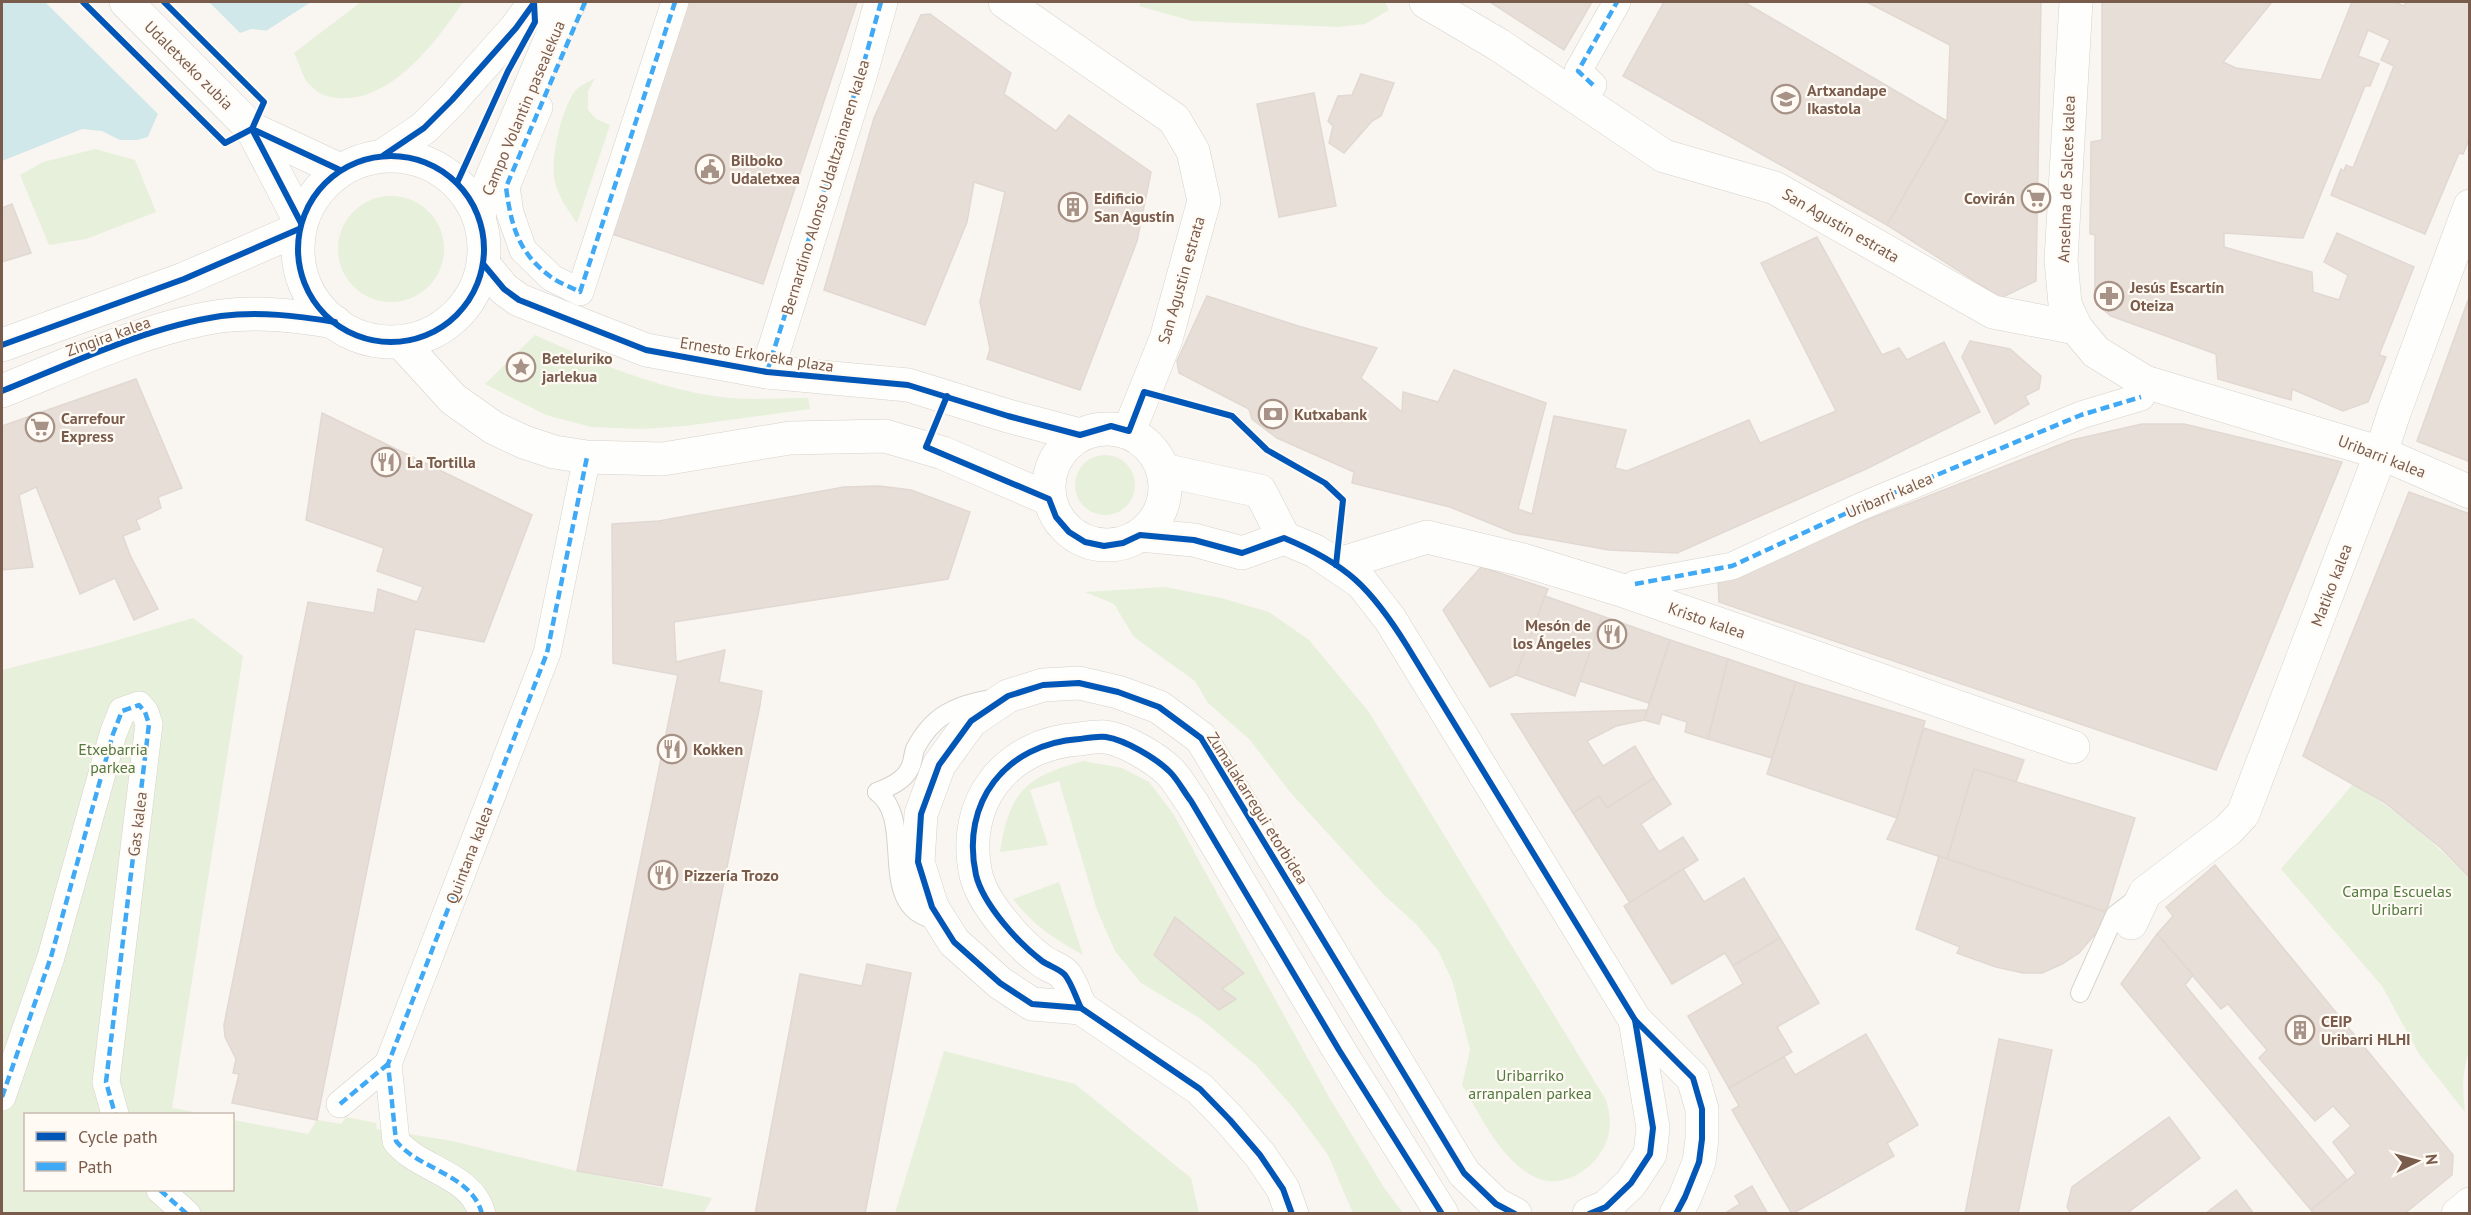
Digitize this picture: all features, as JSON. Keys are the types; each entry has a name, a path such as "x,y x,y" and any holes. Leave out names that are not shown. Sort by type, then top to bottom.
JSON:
{"street":[{"name":"Udaletxeko zubia","path":"126,2 252,129 300,226"},
{"name":"Campo Volantin pasealekua","path":"384,155 424,128 452,100 516,28 535,2"},
{"name":"Campo Volantin pasealekua","path":"479,215 490,182 556,24 570,2"},
{"path":"585,2 506,187 510,213 523,250 552,278 580,292 675,2"},
{"name":"Bernardino Alonso Udaltzainaren kalea","path":"767,372 881,2"},
{"name":"San Agustin estrata","path":"1005,2 1174,119 1193,151 1204,201 1166,339 1129,431"},
{"name":"San Agustin estrata","path":"1426,2 1518,57 1664,156 1775,188 1993,312 2076,328"},
{"path":"1593,85 1578,71 1617,2"},
{"name":"Anselma de Salces kalea","path":"2076,2 2061,260 2066,304 2076,328 2096,352 2122,370"},
{"name":"Udaletxeko zubia","path":"252,129 340,170"},
{"path":"384,155 415,158 442,169 464,189 479,215 485,239 484,265 474,294 456,317 430,334 401,342 373,341 346,332 324,314 308,292 299,266 300,226 308,206 321,185 340,170 361,159 384,155"},
{"name":"Matiko kalea","path":"2131,923 2145,893 2228,830 2243,814 2382,453 2394,413 2469,206"},
{"name":"Zingira kalea","path":"2,345 184,279 300,226"},
{"name":"Ernesto Erkoreka plaza","path":"484,265 504,289 519,300 645,350 767,372 908,385 1008,416 1080,435"},
{"name":"Zingira kalea","path":"2,391 148,333 221,316 289,314 335,322"},
{"path":"401,342 453,399 494,428 524,442 554,452 587,457 663,459 790,438 885,436 943,453 1049,499"},
{"name":"Uribarri kalea","path":"2122,370 2145,382 2382,453 2469,492"},
{"name":"Uribarri kalea","path":"1635,584 1732,566 1862,506 2081,415 2141,397"},
{"path":"1111,426 1129,431 1155,454 1163,470 1165,487 1163,505 1154,522 1140,535 1123,543 1104,546 1085,542 1069,532 1056,517 1049,499 1048,480 1053,462 1064,446 1080,435 1111,426"},
{"name":"Quintana kalea","path":"482,1214 466,1187 404,1151 396,1141 388,1064 547,653 587,457"},
{"path":"1163,470 1260,491 1284,538 1315,551 1362,584 1390,619 1635,1020 1693,1078 1702,1109 1702,1139 1699,1162 1676,1214"},
{"path":"1140,535 1194,540 1242,553 1284,538"},
{"name":"Kristo kalea","path":"1336,565 1427,537 1511,557 1621,590 2073,747"},
{"name":"Zumalakarregui etorbidea","path":"1292,1214 1283,1189 1260,1155 1230,1119 1200,1089 1081,1008 1032,1004 1000,983 954,942 938,920 918,862 921,813 939,765 971,721 1013,695 1043,685 1080,683 1118,692 1159,707 1201,738 1464,1173 1496,1204 1515,1214"},
{"name":"Gas kalea","path":"2,1097 51,957 113,734 122,711 139,705 145,712 149,724 106,1082 115,1113"},
{"name":"Zumalakarregui etorbidea","path":"1081,1008 1065,975 1043,962 1019,939 992,907 976,876 972,849 976,814 989,787 1009,764 1032,749 1067,740 1106,737 1136,748 1170,771 1191,801 1339,1050 1442,1214"},
{"path":"1589,1214 1606,1207 1631,1183 1650,1154 1653,1128 1635,1020"},
{"path":"340,1104 388,1064"},
{"path":"161,1191 187,1214"},
{"path":"2458,1214 2469,1204"}],"lane":[{"path":"938,920 927,918 914,911 904,894 892,814 887,799 876,792 904,777 910,768 914,751 928,728 949,710 975,701 1013,695"},
{"path":"2080,993 2115,915 2145,893"}],"green space":[{"path":"361,2 463,2 426,51 394,80 376,91 358,97 338,98 324,95 306,80 294,53"},
{"path":"1141,2 1385,2 1389,10 1365,24 1338,27 1192,21 1139,6"},
{"path":"595,78 588,91 588,110 596,119 610,125 577,223 561,199 555,182 555,147 565,110 575,91"},
{"path":"95,149 135,160 156,212 86,239 49,245 20,175 43,162"},
{"path":"391,196 411,200 429,211 440,229 444,249 440,269 429,287 411,298 391,302 371,298 353,287 342,269 338,249 342,229 353,211 371,200"},
{"path":"535,335 630,374 680,389 730,398 808,398 810,409 685,426 642,429 591,427 546,415 485,384"},
{"path":"1105,455 1126,464 1135,485 1126,506 1105,515 1084,506 1075,485 1084,464"},
{"name":"Uribarriko arranpalen parkea","path":"1165,587 1221,598 1269,612 1309,640 1369,712 1606,1100 1610,1124 1606,1143 1600,1154 1583,1171 1561,1181 1537,1178 1524,1171 1503,1150 1462,1085 1470,1050 1453,983 1439,952 1416,924 1384,895 1290,792 1250,740 1208,703 1195,681 1134,637 1114,604 1085,592"},
{"name":"Etxebarria parkea","path":"193,618 243,656 172,1108 200,1113 24,1113 24,1191 234,1191 234,1120 308,1134 317,1120 341,1124 346,1117 376,1123 377,1129 452,1141 577,1171 712,1198 704,1213 2,1213 2,670 101,645"},
{"path":"1083,761 1122,768 1149,782 1174,815 1330,1099 1385,1189 1403,1213 1353,1213 1328,1155 1295,1110 1256,1065 1201,1019 1141,983 1115,951 1097,910 1059,781 1030,790 1048,845 1000,852 1009,814 1023,790 1047,773"},
{"name":"Campa Escuelas Uribarri","path":"2353,784 2414,827 2469,878 2470,1048 2463,1080 2465,1112 2419,1054 2382,986 2281,869"},
{"path":"1059,882 1083,955 1045,931 1013,899"},
{"path":"944,1051 1075,1084 1191,1178 1199,1213 895,1213"}],"water":[{"path":"2,2 311,2 269,29 158,114 148,137 137,140 120,140 102,131 82,129 2,161"}],"pier":[{"path":"45,2 209,2 240,33 251,29 271,31 161,116 150,139 148,137 158,114"}],"building":[{"name":"Bilboko Udaletxea","path":"675,2 857,2 763,284 600,230"},
{"path":"1490,2 1592,2 1564,50"},
{"name":"Artxandape Ikastola","path":"1664,2 1744,2 1947,121 1887,225 1623,76"},
{"path":"1867,2 2041,2 2036,281 2001,298 1887,225 1947,121 1950,45"},
{"path":"2102,2 2272,2 2223,62 2236,68 2321,80 2352,2 2394,2 2404,6 2406,2 2470,2 2470,137 2463,154 2459,153 2425,234 2331,195 2341,169 2344,171 2346,165 2353,168 2394,66 2381,60 2390,40 2368,30 2358,56 2379,64 2370,86 2365,86 2303,238 2224,233 2224,247 2312,272 2313,292 2339,300 2348,275 2324,262 2337,233 2414,267 2379,355 2386,357 2368,402 2343,411 2292,389 2291,400 2218,379 2216,354 2111,316 2099,306 2095,292 2095,235 2090,234 2091,142 2102,140"},
{"name":"Edificio San Agustín","path":"930,14 1011,73 1004,94 1056,131 1069,115 1151,172 1137,241 1080,390 987,359 990,349 980,302 1005,192 974,182 967,222 925,325 824,290 874,118 921,15"},
{"path":"1361,74 1394,83 1381,116 1372,121 1344,153 1329,143 1333,126 1328,121 1338,96 1352,95"},
{"path":"1314,93 1336,206 1279,217 1257,104"},
{"path":"12,204 31,253 2,262 2,208"},
{"path":"1817,237 1882,355 1899,348 1907,360 1944,342 1980,412 1866,469 1677,553 1609,550 1514,533 1450,507 1352,483 1354,472 1277,438 1252,419 1249,409 1179,373 1177,361 1207,296 1298,326 1377,348 1361,378 1402,412 1403,392 1438,402 1454,370 1546,403 1518,509 1532,514 1554,416 1626,430 1615,468 1627,471 1749,420 1760,443 1836,411 1761,263"},
{"path":"2470,295 2470,462 2417,441"},
{"path":"1970,341 2010,349 2041,376 2039,389 2025,396 2029,404 1995,424 1962,357"},
{"path":"136,379 182,488 158,497 161,508 136,520 140,529 123,536 130,555 158,609 134,620 115,578 80,594 36,487 19,495 33,567 2,570 2,426"},
{"path":"322,413 532,515 484,642 415,629 317,1120 232,1103 239,1074 233,1073 236,1059 225,1037 224,1025 308,602 374,613 378,589 417,602 423,587 377,571 384,548 306,520"},
{"path":"2142,424 2184,424 2342,462 2216,770 1719,602 1718,578 2072,440"},
{"path":"879,486 911,490 970,512 948,579 674,622 676,662 725,650 719,682 762,691 760,705 662,1186 577,1171 678,675 613,663 612,524 659,521 844,487"},
{"path":"2409,492 2470,514 2470,878 2441,848 2384,802 2303,756"},
{"path":"1481,567 1548,589 1516,675 1490,687 1443,610"},
{"path":"1545,596 1602,616 1575,696 1516,675"},
{"path":"1602,616 1670,640 1649,703 1580,681"},
{"path":"1670,640 1728,659 1708,739 1685,732 1687,722 1662,714 1659,724 1644,720"},
{"path":"1728,659 1796,682 1772,758 1708,739"},
{"path":"1796,682 1925,721 1897,818 1767,774"},
{"path":"1647,710 1644,720 1616,726 1587,741 1603,766 1635,746 1654,778 1607,808 1599,796 1573,813 1511,714"},
{"path":"1924,728 2024,760 2016,782 1974,769 1947,859 1887,839 1897,818"},
{"path":"1974,769 2135,818 2106,912 1947,859"},
{"path":"1654,778 1671,804 1641,824 1659,852 1683,837 1698,860 1630,903 1573,813 1599,796 1607,808"},
{"path":"1939,856 2106,912 2097,932 2079,953 2062,964 2042,973 2023,973 1996,967 1957,953 1960,947 1916,929"},
{"name":"CEIP Uribarri HLHI","path":"2215,865 2453,1155 2452,1175 2404,1214 2314,1214 2311,1210 2356,1173 2333,1142 2351,1126 2333,1106 2315,1121 2259,1058 2267,1050 2228,1004 2221,1009 2157,934 2173,916 2166,907"},
{"path":"1683,869 1704,902 1744,878 1780,938 1733,966 1725,953 1672,984 1624,906"},
{"path":"1175,917 1244,973 1222,989 1236,999 1219,1010 1154,955"},
{"path":"2157,934 2193,975 2185,985 2347,1180 2311,1210 2121,984"},
{"path":"1780,938 1819,1003 1777,1027 1792,1052 1729,1088 1688,1016 1743,984 1733,966"},
{"path":"867,964 911,973 865,1214 755,1214 800,974 862,986"},
{"path":"1866,1034 1918,1125 1887,1143 1894,1156 1792,1214 1732,1110 1739,1106 1729,1088 1784,1057 1795,1075"},
{"path":"1999,1039 2052,1050 2018,1214 1965,1214"},
{"path":"2169,1117 2200,1158 2126,1214 2071,1214 2067,1207 2072,1187"},
{"path":"1752,1186 1768,1214 1728,1214 1727,1212 1740,1204 1735,1196"},
{"path":"2236,1190 2254,1214 2205,1214"}],"marked path":[{"path":"585,2 506,187 514,226 531,258 551,277 580,292 675,2"},
{"path":"767,372 881,2"},
{"path":"1593,85 1578,71 1617,2"},
{"path":"1635,584 1732,566 1862,506 2081,415 2141,397"},
{"path":"482,1214 468,1190 406,1151 396,1141 388,1064 547,653 587,457"},
{"path":"2,1097 51,957 113,734 122,711 139,705 145,712 149,724 106,1082 115,1113"},
{"path":"340,1104 388,1064"},
{"path":"161,1191 187,1214"}],"cycle path":[{"path":"83,2 225,143 252,129 264,102 164,2"},
{"path":"457,183 508,71 535,22 534,2"},
{"path":"384,155 424,128 452,100 516,28 534,3"},
{"path":"252,129 301,223"},
{"path":"252,129 340,170"},
{"path":"391,156 409,157 427,163 443,171 457,183 469,197 477,213 483,231 484,249 483,267 477,285 469,301 457,315 443,327 427,335 409,341 391,342 373,341 355,335 339,327 325,315 313,301 305,285 299,267 298,249 299,231 305,213 313,197 325,183 339,171 355,163 373,157 391,156"},
{"path":"2,345 184,279 299,229"},
{"path":"484,265 504,289 519,300 646,350 767,372 908,385 1008,416 1080,435 1111,426 1129,431 1144,392 1232,416 1267,450 1325,483 1343,500 1336,565"},
{"path":"2,391 110,347 193,321 221,316 264,314 335,322"},
{"path":"947,396 926,447 1049,499 1056,517 1069,532 1085,542 1104,546 1123,543 1140,535 1194,540 1242,553 1284,538 1341,568 1369,593 1407,646 1635,1020 1693,1078 1702,1109 1702,1139 1699,1162 1676,1214"},
{"path":"1292,1214 1283,1189 1260,1155 1200,1089 1081,1008 1032,1004 1000,983 954,942 932,907 918,862 921,814 939,765 971,721 1008,696 1043,685 1079,683 1118,692 1159,707 1201,738 1464,1173 1496,1204 1515,1214"},
{"path":"1081,1008 1065,975 1042,961 1023,944 986,898 976,875 973,848 975,824 982,801 994,782 1010,765 1030,752 1053,743 1106,737 1122,742 1149,756 1173,775 1178,782 1339,1050 1442,1214"},
{"path":"1589,1214 1606,1207 1631,1183 1650,1154 1653,1128 1635,1020"}],"place":[{"name":"Artxandape Ikastola","path":"1786,99"},
{"name":"Bilboko Udaletxea","path":"710,169"},
{"name":"Covirán","path":"2036,198"},
{"name":"Edificio San Agustín","path":"1073,207"},
{"name":"Jesús Escartín Oteiza","path":"2109,296"},
{"name":"Beteluriko jarlekua","path":"521,367"},
{"name":"Kutxabank","path":"1273,414"},
{"name":"Carrefour Express","path":"40,427"},
{"name":"La Tortilla","path":"386,462"},
{"name":"Mesón de los Ángeles","path":"1612,634"},
{"name":"Kokken","path":"672,749"},
{"name":"Pizzería Trozo","path":"663,875"},
{"name":"CEIP Uribarri HLHI","path":"2300,1030"}]}
